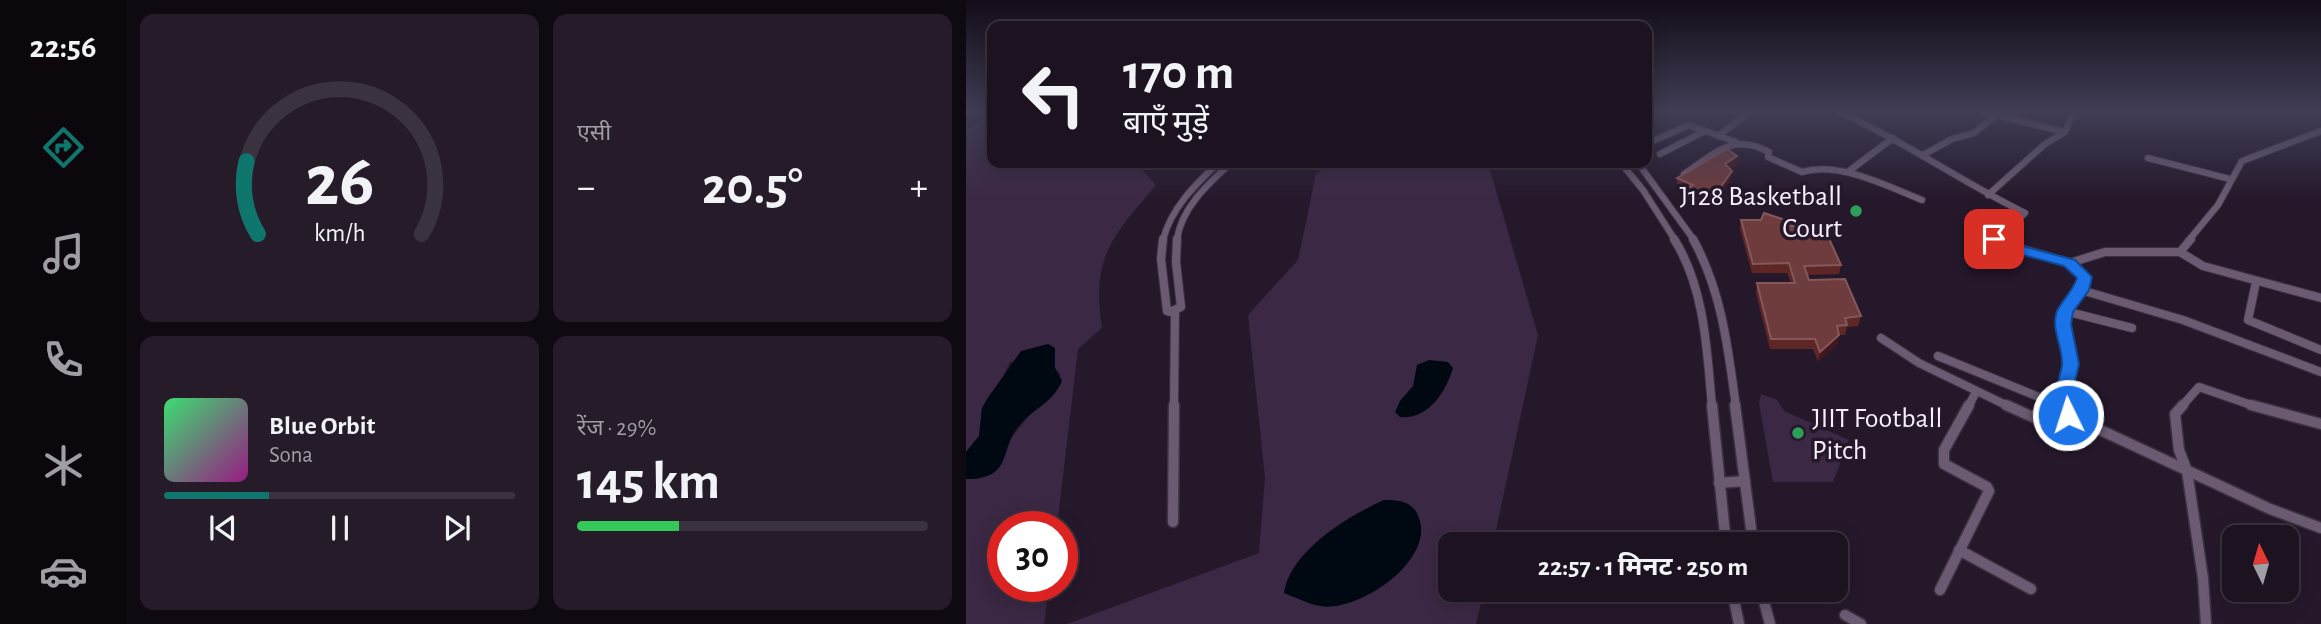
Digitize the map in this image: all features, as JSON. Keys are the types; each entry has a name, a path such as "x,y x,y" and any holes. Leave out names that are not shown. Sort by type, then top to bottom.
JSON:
{"street":[{"path":"1660,154 1685,141"},
{"path":"1684,174 1736,142 1766,150 1770,159 1802,172 1816,167 1841,173 1849,171 1889,141"},
{"path":"1881,338 1919,363 1976,392 2049,423 2057,422 2071,364 2063,324 2065,311 2081,290 2085,277 2070,263 1994,241 2026,215 1899,141"},
{"path":"1923,155 1948,141"},
{"path":"1988,195 2050,141"},
{"path":"2180,252 2218,205 2242,161 2292,141"},
{"path":"2148,158 2230,179"},
{"path":"1213,168 1176,208 1166,228 1161,251 1167,311 1175,312 1181,307 1176,246 1185,216 1198,195 1226,168"},
{"path":"1625,168 1643,190 1677,243 1692,278 1704,323 1724,532"},
{"path":"1642,168 1695,240 1713,279 1725,324 1751,532"},
{"path":"1849,171 1922,200"},
{"path":"2070,263 2082,256 2101,253 2180,252 2197,264 2321,298"},
{"path":"2256,282 2248,320 2321,351"},
{"path":"2081,290 2176,318 2321,372"},
{"path":"2065,311 2132,328"},
{"path":"1173,523 1175,312"},
{"path":"1938,356 2062,409 2187,471 2321,528"},
{"path":"2206,624 2203,578 2187,471 2179,450 2175,414 2199,387 2253,406 2321,424"},
{"path":"1940,590 1989,491 1987,487 1942,461 1944,450 1976,392"},
{"path":"1718,483 1745,481"},
{"path":"1959,550 2031,589"},
{"path":"1734,602 1739,624"},
{"path":"1764,602 1770,624"},
{"path":"1844,615 1861,624"}],"shaded area":[{"path":"966,141 987,141 987,168 1141,168 1156,185 1117,234 1103,265 1099,304 1102,328 1078,349 1059,511 987,511 987,602 1047,602 1044,624 966,624 966,479 979,479 1061,375 1055,368 1055,348 1010,362 1000,383 982,408 979,436 966,452"},
{"path":"1324,168 1489,168 1538,335 1496,532 1438,532 1438,602 1481,602 1476,624 1067,624 1259,553 1265,478 1248,315 1298,260 1316,174","holes":["1384,500 1339,606 1320,606 1284,593 1289,577 1309,549 1354,515"]},
{"path":"1048,344 1055,348 1055,368 1062,381 1058,389 1018,427 998,469 981,478 966,479 966,452 979,436 982,408 987,399 1021,351"},
{"path":"1429,360 1448,362 1453,368 1446,386 1427,409 1410,417 1400,417 1395,412 1400,401 1413,386 1417,365"},
{"name":"JIIT Football Pitch","path":"1761,394 1777,400 1784,411 1849,440 1833,482 1773,482 1759,403"},
{"path":"1384,500 1401,501 1410,505 1419,518 1421,534 1416,551 1405,567 1390,581 1372,593 1336,606 1315,605 1284,593 1289,577 1309,549 1339,525"}],"building":[{"path":"1727,149 1737,156 1725,164 1732,171 1720,188 1700,196 1686,189 1693,185 1677,178"},
{"path":"1764,213 1788,221 1791,226 1811,226 1813,230 1825,230 1841,265 1804,266 1809,280 1845,279 1861,316 1845,318 1847,325 1837,326 1839,335 1820,352 1815,339 1771,339 1757,283 1795,283 1789,263 1753,264 1741,220 1761,220"}],"place":[{"name":"J128 Basketball Court","path":"1856,211"},
{"name":"JIIT Football Pitch","path":"1798,433"}],"route":[{"path":"1994,239 1998,243 2039,256 2070,263 2085,277 2081,290 2065,311 2063,324 2071,364 2061,408 2068,415"}]}
